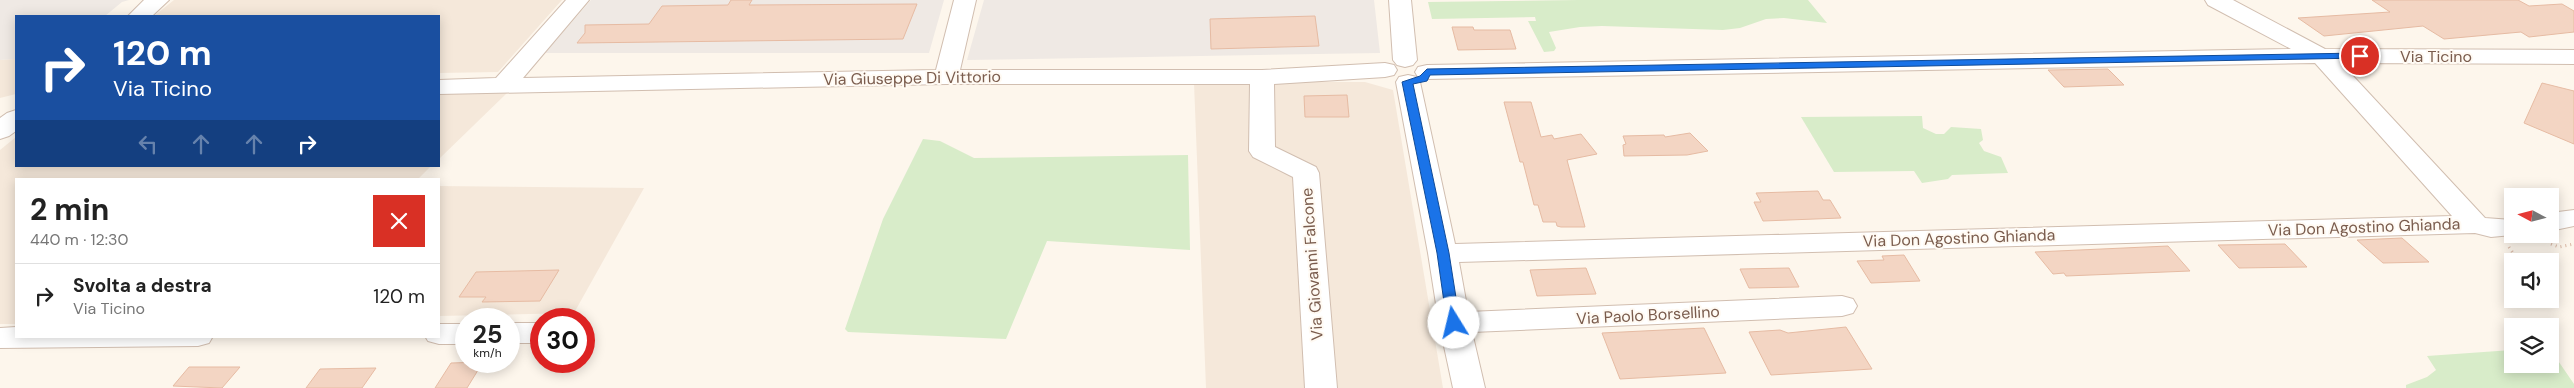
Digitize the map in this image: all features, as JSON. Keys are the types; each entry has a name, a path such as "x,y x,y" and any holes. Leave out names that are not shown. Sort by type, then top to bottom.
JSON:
{"street":[{"path":"140,15 158,0"},
{"path":"503,86 578,0"},
{"path":"946,77 965,0"},
{"path":"1400,0 1406,71 1443,253 1454,323 1469,388"},
{"path":"2216,0 2321,56 2475,224"},
{"name":"Via Ticino","path":"1406,71 2321,56 2574,57"},
{"name":"Via Giuseppe Di Vittorio","path":"440,87 946,77 1262,77 1406,71"},
{"name":"Via Giovanni Falcone","path":"1262,77 1262,151 1306,172 1321,388"},
{"path":"0,111 15,110"},
{"path":"0,131 15,119"},
{"path":"2559,225 2574,218"},
{"name":"Via Don Agostino Ghianda","path":"1443,253 2475,224 2504,232"},
{"name":"Via Paolo Borsellino","path":"1454,323 1842,306"},
{"path":"440,334 455,334"},
{"path":"0,338 15,338"}],"path":[{"path":"2556,243 2559,247 2574,244"}],"shaded area":[{"path":"0,0 129,0 122,2 106,15 15,15 15,59 0,60"},
{"path":"174,0 562,0 498,72 440,73 440,15 155,15"},
{"path":"591,0 944,0 929,53 545,53"},
{"path":"984,0 1374,0 1380,53 967,60"},
{"path":"15,59 15,94 0,98 0,60"},
{"path":"1249,82 1249,153 1298,177 1309,388 1206,388 1194,83"},
{"path":"1271,82 1365,82 1393,90 1443,388 1333,388 1316,169 1273,148"},
{"path":"507,93 440,158 440,94"},
{"path":"15,138 15,167 430,167 419,178 15,178 15,324 0,324 0,150"},
{"path":"440,186 644,188 577,308 530,308 530,314 520,314 520,308 455,308 455,316 440,316"}],"green space":[{"path":"1808,0 1827,23 1784,18 1766,19 1740,28 1723,30 1580,27 1549,32 1556,48 1554,51 1544,52 1528,21 1536,21 1535,17 1432,19 1428,2"},
{"path":"1922,116 1923,128 1936,134 1944,134 1951,127 1981,129 1983,140 1979,143 1984,151 2001,157 2008,173 1952,175 1948,179 1922,183 1914,171 1834,172 1801,117"},
{"path":"923,139 940,141 974,158 1188,155 1190,250 1047,241 1006,339 848,332 845,329 883,219"},
{"path":"2504,351 2504,373 2559,373 2559,362 2574,384 2574,388 2406,388 2406,385 2427,377 2436,370 2427,356"}],"building":[{"path":"731,0 752,0 749,5 917,4 903,39 577,43 585,33 585,25 649,24 662,6 728,5"},
{"path":"2372,0 2518,0 2529,6 2562,4 2574,11 2574,32 2529,37 2521,32 2444,39 2423,26 2324,36 2298,18 2390,12"},
{"path":"1315,16 1319,46 1211,49 1210,19"},
{"path":"1452,27 1473,27 1474,30 1510,30 1516,49 1458,50"},
{"path":"2108,69 2124,85 2064,87 2048,70"},
{"path":"2542,83 2574,91 2574,144 2524,123"},
{"path":"1347,95 1349,117 1305,117 1304,96"},
{"path":"1504,102 1531,102 1541,137 1552,135 1554,139 1581,134 1597,154 1567,160 1585,227 1561,227 1557,226 1556,222 1543,222 1538,205 1534,205 1523,162 1520,162"},
{"path":"1690,133 1708,151 1687,155 1624,156 1623,145 1626,144 1623,136 1664,135 1665,137"},
{"path":"1818,191 1823,200 1830,200 1841,218 1763,221 1754,202 1761,202 1756,193"},
{"path":"2402,238 2429,262 2383,263 2357,240"},
{"path":"2285,244 2307,267 2239,268 2218,245"},
{"path":"2168,246 2190,271 2066,276 2064,273 2053,274 2035,252"},
{"path":"1904,255 1920,281 1871,283 1857,261 1884,260 1882,256"},
{"path":"1586,268 1596,294 1537,296 1530,270"},
{"path":"1789,268 1799,287 1749,288 1740,269"},
{"path":"559,270 540,301 482,302 486,297 459,297 476,272"},
{"path":"1846,327 1872,369 1771,375 1749,332 1780,330 1788,333"},
{"path":"1704,328 1726,373 1620,379 1602,333"},
{"path":"451,363 455,363 455,373 476,373 467,388 435,388"},
{"path":"189,367 240,367 222,388 173,386"},
{"path":"376,368 362,388 306,388 320,369"}],"route":[{"path":"1454,323 1443,253 1408,82 1414,82 1423,78 1427,72 2360,56"}]}
